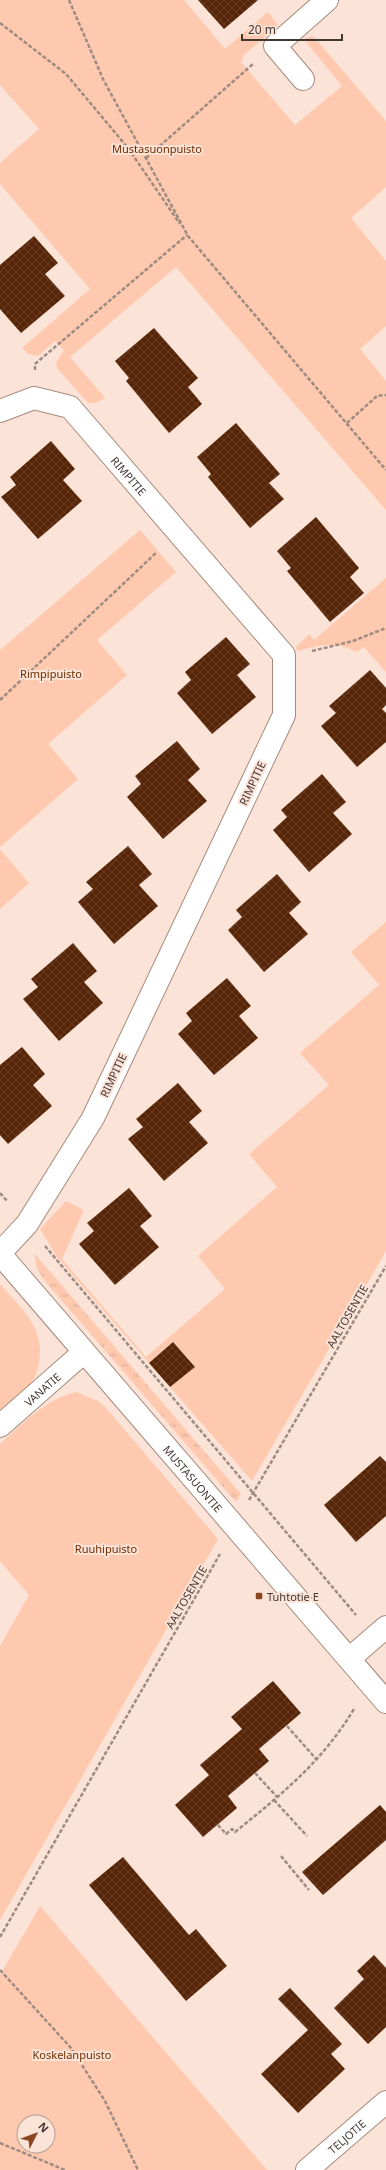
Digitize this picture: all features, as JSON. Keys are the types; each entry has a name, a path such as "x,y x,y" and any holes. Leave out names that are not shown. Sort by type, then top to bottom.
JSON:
{"street":[{"path":"303,79 275,46 327,0"},
{"path":"0,411 34,398"},
{"name":"RIMPITIE","path":"0,1253 27,1224 93,1118 284,715 284,654 70,407 34,398"},
{"name":"MUSTASUONTIE","path":"0,1253 233,1527 386,1702"},
{"name":"VANATIE","path":"0,1426 84,1352"},
{"path":"349,1659 380,1632"},
{"name":"TELJOTIE","path":"307,2170 386,2102"}],"path":[{"path":"69,0 103,79 188,236"},
{"path":"0,23 66,74 128,148 188,236 386,470"},
{"path":"146,158 275,46"},
{"path":"34,398 35,364 188,236"},
{"path":"347,423 377,396 386,395"},
{"path":"0,700 178,532"},
{"path":"307,652 353,641 386,628"},
{"path":"0,1193 253,1492 380,1632"},
{"name":"AALTOSENTIE","path":"0,1937 221,1553 233,1527 253,1492 386,1266"},
{"path":"218,1825 226,1834 232,1829 235,1832 274,1800 316,1760 341,1730 369,1683"},
{"path":"287,1726 316,1760"},
{"path":"255,1773 277,1797"},
{"path":"274,1800 307,1836"},
{"path":"281,1856 310,1890"},
{"path":"0,1970 71,2048 105,2101 138,2170"},
{"path":"0,2143 65,2170"}],"green space":[{"name":"Mustasuonpuisto","path":"0,0 184,0 225,49 268,12 278,25 244,55 241,62 295,125 342,86 306,42 305,38 311,36 314,37 386,121 386,187 351,218 386,261 386,326 360,349 386,381 386,510 176,267 70,357 105,398 95,403 88,403 57,368 56,363 64,350 55,341 38,356 28,354 22,348 90,289 0,184 0,163 39,129 0,85"},
{"name":"Rimpipuisto","path":"140,530 176,572 97,640 127,675 48,744 78,779 0,847 0,650"},
{"path":"386,578 386,672 364,647 357,652 348,648 334,645 297,651 296,647 309,634 314,640"},
{"path":"0,849 29,883 0,909"},
{"path":"386,922 386,1251 252,1481 170,1387 195,1366 173,1342 149,1363 57,1257 40,1229 66,1201 84,1210 62,1259 146,1357 225,1289 198,1256 277,1187 249,1154 329,1085 300,1053 379,985 351,952"},
{"path":"34,1253 241,1494 236,1502 44,1280 37,1269"},
{"path":"0,1284 30,1319 39,1339 40,1350 38,1369 32,1382 22,1393 0,1411"},
{"name":"Ruuhipuisto","path":"76,1392 98,1401 105,1407 218,1539 0,1920 0,1646 29,1595 0,1561 0,1444 44,1406 65,1395"},
{"name":"Koskelanpuisto","path":"40,1906 267,2170 0,2170 0,1975"}],"building":[{"path":"198,0 258,0 224,29"},
{"path":"34,236 58,263 45,274 65,296 21,333 0,309 0,265"},
{"path":"154,328 198,378 188,387 202,404 169,433 126,381 129,378 115,361"},
{"path":"236,423 280,474 269,483 284,499 250,528 208,477 211,474 197,457"},
{"path":"51,441 75,469 63,480 82,501 38,539 1,497 16,485 10,477"},
{"path":"316,517 359,568 350,577 364,593 330,622 287,571 291,568 277,551"},
{"path":"226,637 250,664 237,675 256,697 212,734 177,693 191,680 185,672"},
{"path":"370,670 386,688 386,705 382,709 386,713 386,742 357,767 321,726 336,713 329,706"},
{"path":"177,741 200,769 188,780 207,801 163,839 127,797 141,784 135,776"},
{"path":"322,774 346,802 333,813 352,834 309,872 273,830 287,817 281,810"},
{"path":"128,846 152,874 139,885 158,906 114,944 78,902 93,889 86,882"},
{"path":"277,874 301,902 289,913 308,934 264,972 228,930 242,917 236,910"},
{"path":"73,943 97,971 84,982 103,1003 59,1041 23,999 38,987 31,979"},
{"path":"227,978 251,1006 239,1016 258,1038 214,1075 178,1034 192,1021 186,1013"},
{"path":"22,1047 45,1074 33,1085 52,1106 8,1144 0,1135 0,1065"},
{"path":"178,1083 202,1111 189,1122 208,1143 164,1181 128,1139 143,1127 136,1119"},
{"path":"129,1188 152,1216 140,1226 159,1247 115,1285 79,1244 94,1231 87,1223"},
{"path":"173,1342 195,1367 170,1387 149,1363"},
{"path":"380,1456 386,1462 386,1516 356,1542 324,1505"},
{"path":"273,1681 301,1713 259,1749 269,1761 228,1796 237,1808 203,1837 175,1805 209,1775 200,1765 242,1729 231,1717"},
{"path":"380,1805 386,1812 386,1840 323,1895 302,1872"},
{"path":"123,1857 189,1935 196,1929 227,1966 186,2001 89,1885"},
{"path":"374,1955 386,1968 386,2027 368,2044 334,2008 364,1979 357,1971"},
{"path":"290,1988 342,2044 331,2054 345,2069 298,2113 261,2074 308,2030 278,1999"}],"place":[{"name":"Tuhtotie E","path":"259,1596"}]}
